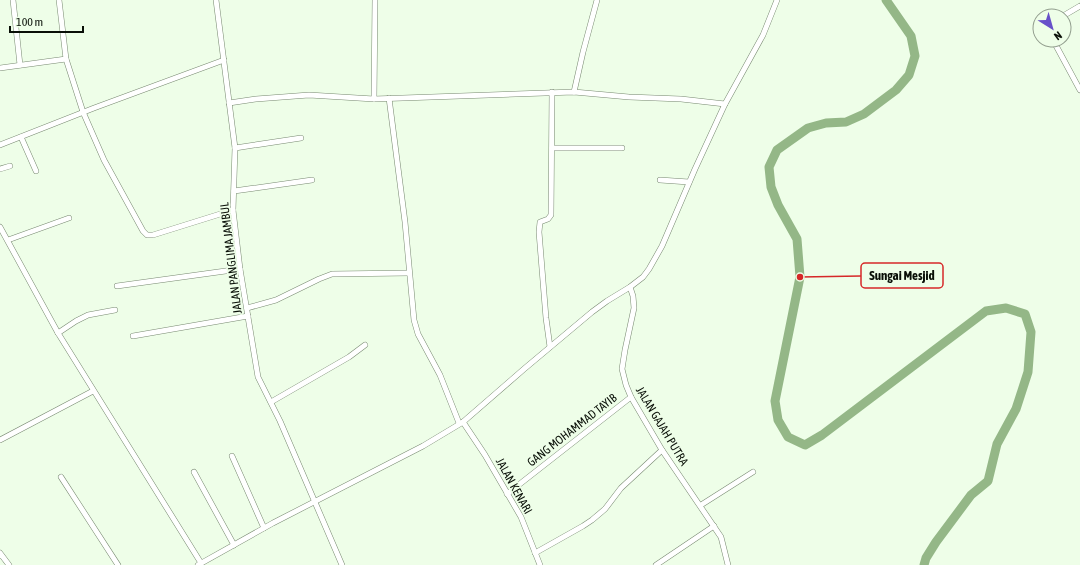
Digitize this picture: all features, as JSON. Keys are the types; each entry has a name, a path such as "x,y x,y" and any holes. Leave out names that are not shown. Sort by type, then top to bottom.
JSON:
{"street":[{"path":"13,0 20,65"},
{"path":"59,0 66,59 83,112 104,160 143,231 147,235 153,235 233,210"},
{"name":"JALAN PANGLIMA JAMBUL","path":"216,0 235,148 233,210 240,269 258,377 271,402 342,565"},
{"path":"374,99 375,0"},
{"path":"574,92 583,52 598,0"},
{"path":"0,227 58,333 200,564 264,528 423,446 461,423 602,305 643,277 662,246 725,104 763,36 777,0"},
{"path":"1057,48 1080,90"},
{"path":"0,68 66,59"},
{"path":"0,145 83,112 224,60"},
{"path":"550,347 546,318 539,227 540,222 548,219 551,215 552,92"},
{"path":"229,103 256,99 309,95 374,99 574,92 628,98 681,99 725,104"},
{"name":"JALAN KENARI","path":"389,98 405,222 413,313 418,334 440,375 461,423 486,455 521,517 540,565"},
{"path":"21,136 36,171"},
{"path":"235,148 301,138"},
{"path":"552,148 622,148"},
{"path":"0,170 10,166"},
{"path":"234,191 312,180"},
{"path":"660,180 690,182"},
{"path":"8,240 69,218"},
{"path":"117,286 240,269"},
{"path":"247,308 276,300 300,287 332,274 409,273"},
{"name":"JALAN GAJAH PUTRA","path":"630,287 633,296 634,308 622,369 626,385 631,397 662,450 701,505 721,537 728,565"},
{"path":"58,333 88,315 115,310"},
{"path":"133,336 248,316"},
{"path":"271,402 349,357 365,345"},
{"path":"0,440 93,390"},
{"name":"GANG MOHAMMAD TAYIB","path":"507,494 631,397"},
{"path":"535,552 592,520 605,509 621,488 662,450"},
{"path":"232,456 264,528"},
{"path":"194,472 234,545"},
{"path":"701,505 753,472"},
{"path":"61,477 118,565"},
{"path":"656,565 714,526"},
{"path":"0,553 9,565"}],"waterway":[{"path":"886,0 911,36 915,56 909,75 896,90 864,114 846,122 826,123 808,128 777,150 769,167 771,187 778,205 797,239 800,277 775,401 778,420 788,437 805,445 822,435 986,311 1006,308 1025,314 1031,332 1028,372 1016,409 997,444 988,481 971,495 936,542 926,558 924,565"}],"place":[{"name":"Sungai Mesjid","path":"800,277"}]}
